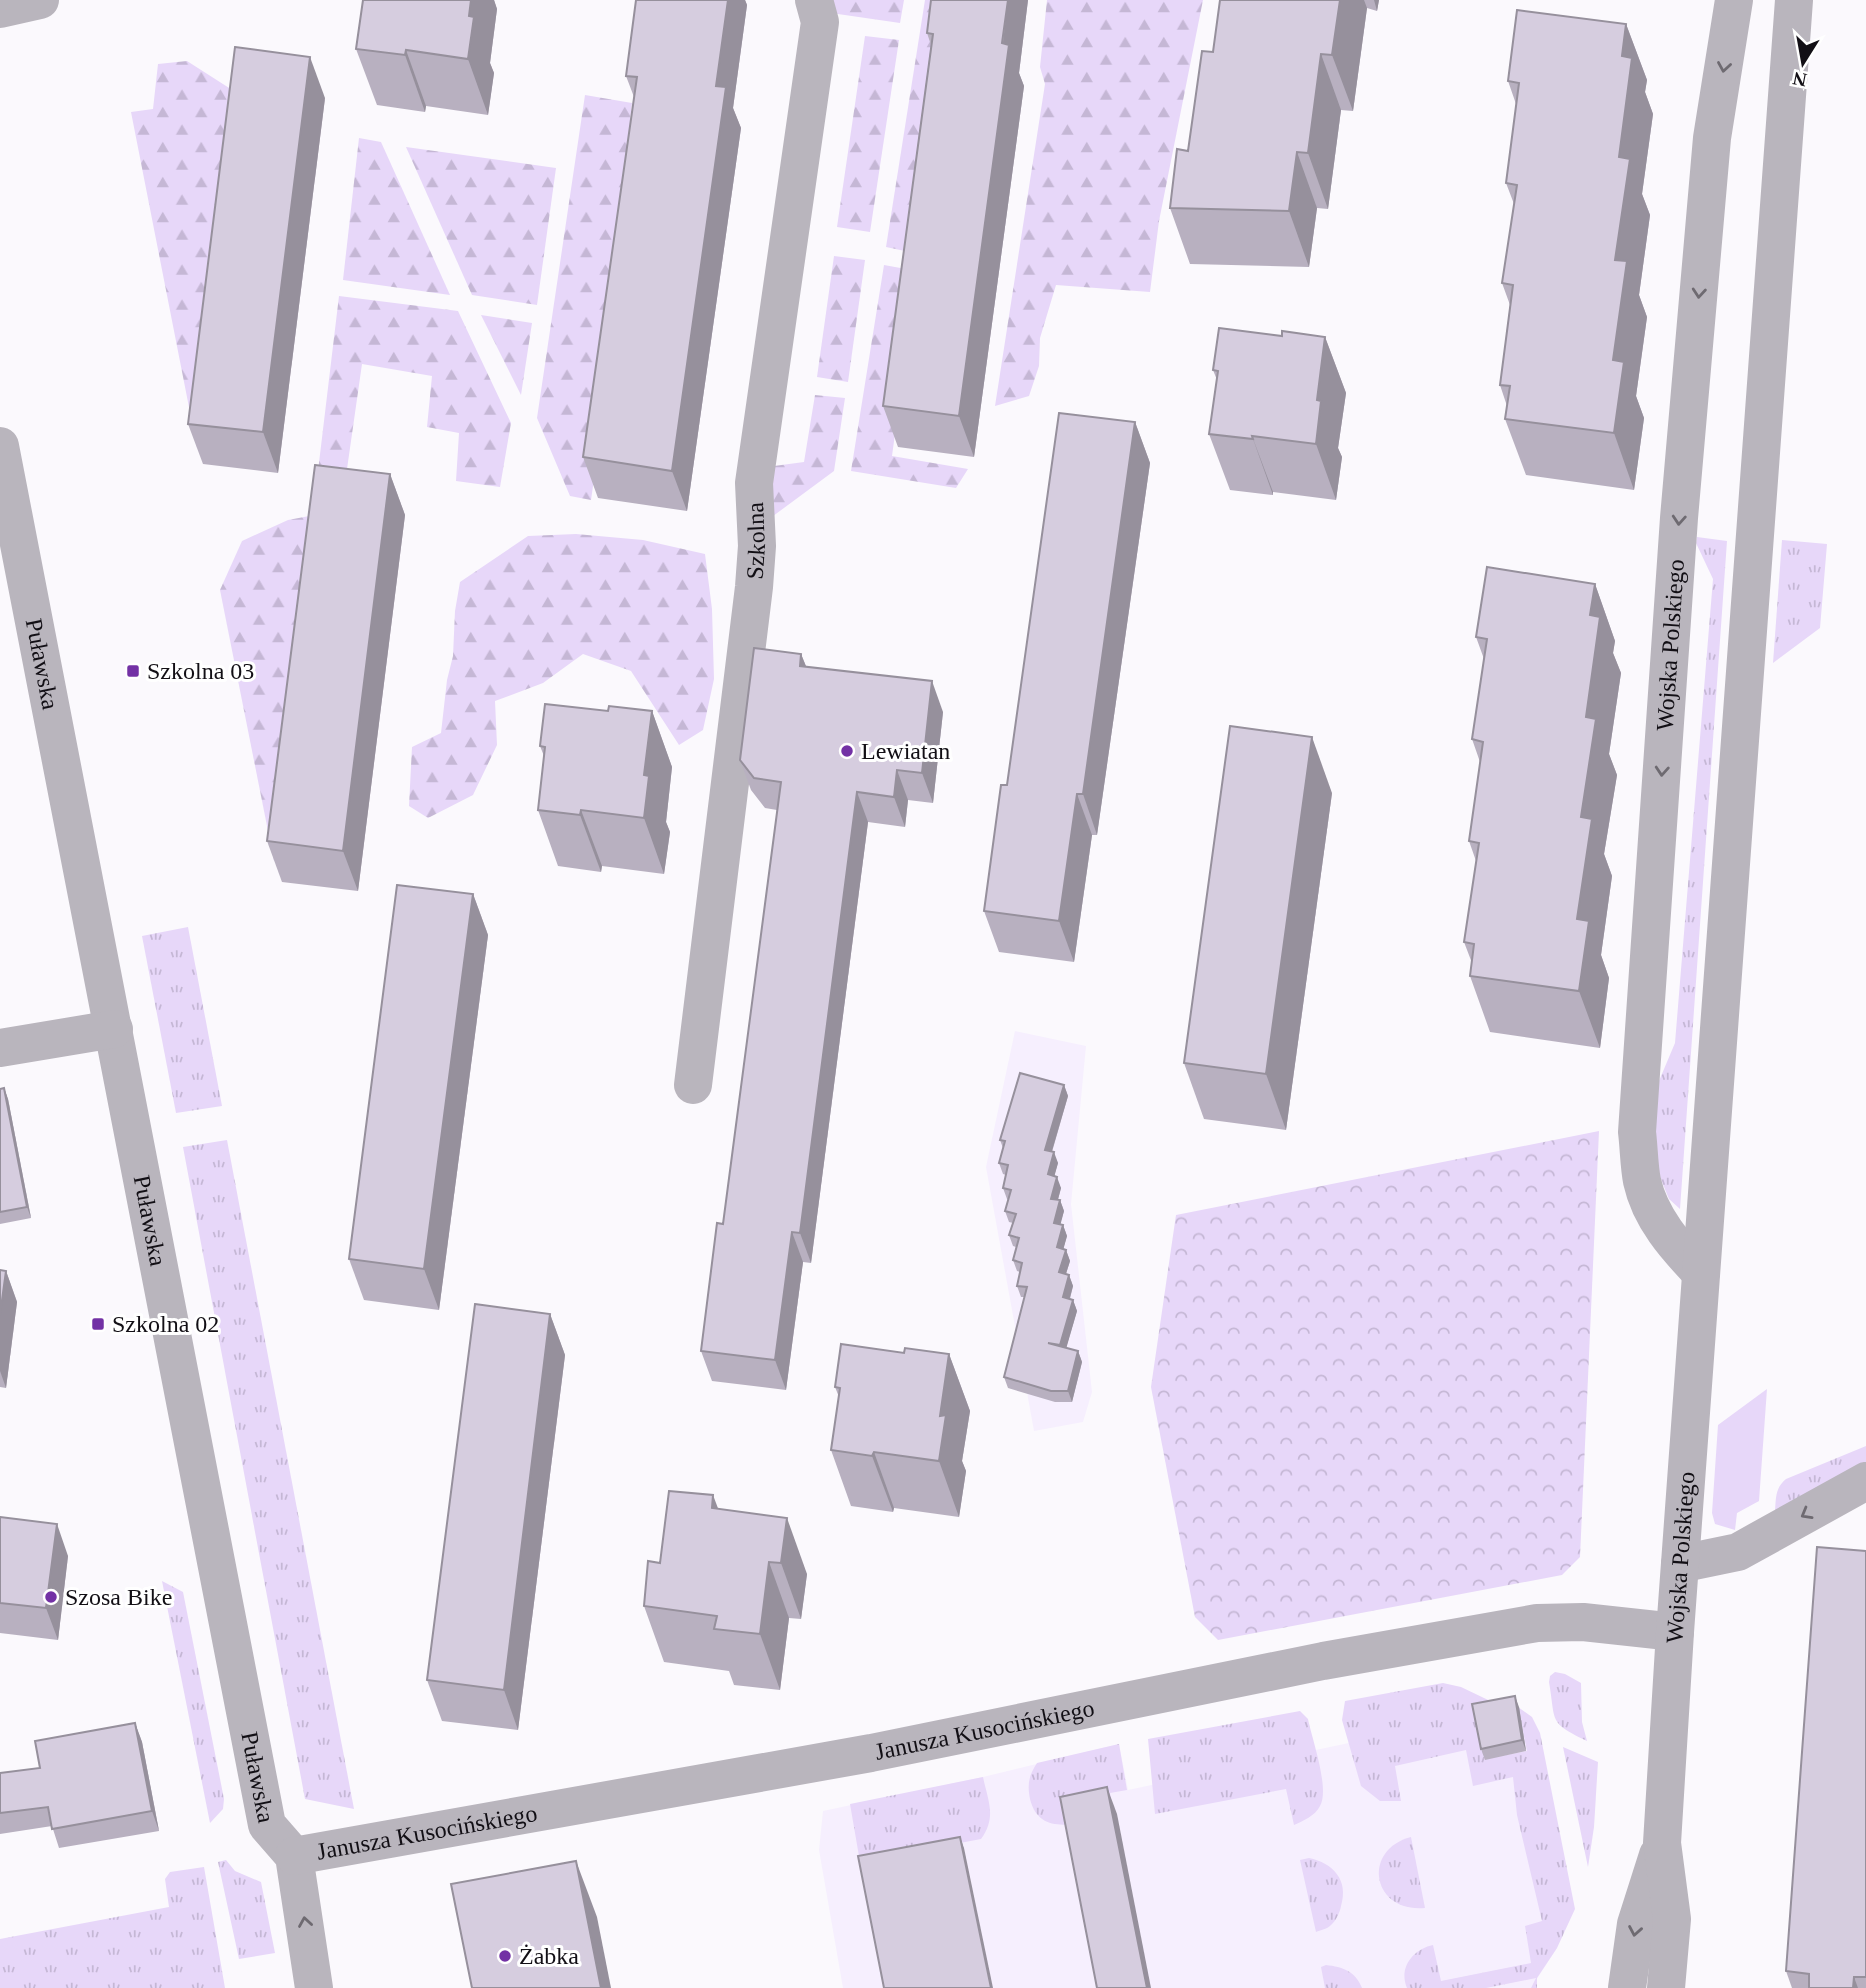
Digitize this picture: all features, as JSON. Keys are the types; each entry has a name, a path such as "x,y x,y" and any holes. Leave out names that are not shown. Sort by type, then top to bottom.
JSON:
{"street":[{"path":"0,9 40,0"},
{"name":"Szkolna","path":"693,1085 754,587 757,546 754,483 820,22 814,0"},
{"name":"Wojska Polskiego","path":"1701,1273 1671,1242 1656,1214 1642,1182 1637,1132 1679,518 1712,138 1734,0"},
{"name":"Wojska Polskiego","path":"1667,1988 1672,1919 1662,1843 1675,1632 1794,0"},
{"name":"Puławska","path":"0,446 267,1825 294,1856"},
{"path":"0,1048 114,1029"},
{"path":"1680,1564 1738,1552 1866,1481"},
{"name":"Janusza Kusocińskiego","path":"294,1856 871,1753 1310,1664 1537,1623 1583,1622 1675,1632"},
{"name":"Wojska Polskiego","path":"1626,1988 1636,1924 1662,1843"},
{"path":"294,1856 314,1988"}],"shaded area":[{"path":"1015,1031 1086,1046 1071,1204 1092,1392 1083,1422 1034,1431 986,1167"},
{"path":"1518,1707 1528,1751 1557,1948 1531,1988 843,1988 819,1850 823,1811 983,1777 1119,1744 1128,1790"}],"green space":[{"path":"833,0 904,0 900,23 831,13"},
{"path":"925,0 946,0 919,254 886,247"},
{"path":"1047,0 1203,0 1159,221 1150,292 1056,285 1040,338 1039,366 1029,396 995,406 1045,84 1040,67"},
{"path":"865,36 899,40 870,232 837,227"},
{"path":"187,61 237,93 197,448 131,112 153,109 158,64"},
{"path":"585,95 632,103 630,120 645,125 591,500 570,496 537,418"},
{"path":"359,138 381,142 450,295 343,280"},
{"path":"406,147 556,168 537,305 472,295"},
{"path":"834,256 865,260 848,382 817,377"},
{"path":"884,265 917,271 892,456 968,469 956,488 851,471"},
{"path":"339,296 458,311 511,423 500,487 456,481 459,433 427,427 432,376 362,364 347,469 318,471"},
{"path":"481,315 532,323 521,395"},
{"path":"815,395 845,398 834,471 765,522 774,466 804,462"},
{"path":"320,514 274,861 220,590 242,541 288,520"},
{"path":"576,534 643,540 705,554 712,609 714,679 703,730 679,745 631,671 583,654 543,683 495,701 497,745 473,795 428,818 409,806 412,747 441,733 447,680 453,656 455,611 460,582 528,536"},
{"path":"1697,537 1727,541 1680,1209 1669,1199 1655,1165 1656,1088 1675,1043 1713,579 1696,543"},
{"path":"1782,540 1827,544 1820,628 1773,663"},
{"path":"188,927 222,1106 176,1113 142,936"},
{"path":"1599,1131 1580,1557 1562,1575 1218,1640 1195,1617 1151,1387 1176,1215"},
{"path":"227,1140 354,1809 305,1799 183,1147"},
{"path":"1767,1389 1759,1501 1737,1513 1735,1530 1715,1524 1712,1513 1718,1425"},
{"path":"1866,1446 1866,1463 1775,1512 1778,1490 1786,1479"},
{"path":"162,1581 183,1592 224,1799 223,1809 210,1823"},
{"path":"1555,1672 1581,1683 1582,1722 1587,1741 1566,1730 1556,1720 1549,1682 1550,1676"},
{"path":"1443,1683 1461,1687 1507,1709 1476,1716 1485,1759 1527,1751 1518,1707 1532,1717 1540,1733 1575,1909 1557,1948 1537,1978 1537,1988 1531,1988 1536,1978 1486,1988 1407,1988 1406,1966 1420,1950 1433,1945 1441,1981 1531,1963 1525,1926 1542,1921 1517,1815 1513,1777 1473,1786 1466,1750 1395,1766 1401,1801 1380,1801 1361,1786 1342,1720 1345,1701"},
{"path":"1300,1711 1308,1719 1323,1788 1323,1798 1318,1810 1305,1820 1294,1825 1286,1789 1155,1814 1148,1739"},
{"path":"1119,1744 1127,1790 1110,1793 1114,1815 1064,1825 1043,1820 1035,1812 1030,1799 1029,1784 1037,1763"},
{"path":"1563,1747 1598,1762 1594,1827 1588,1867"},
{"path":"983,1777 990,1816 981,1839 860,1862 850,1804"},
{"path":"1411,1837 1425,1908 1407,1907 1393,1901 1384,1891 1379,1879 1379,1866 1385,1854 1395,1844"},
{"path":"1309,1858 1332,1869 1343,1888 1336,1919 1328,1927 1316,1932 1300,1860"},
{"path":"226,1860 235,1871 261,1882 275,1953 239,1959 218,1862"},
{"path":"204,1867 225,1988 0,1988 0,1939 169,1907 165,1879 170,1872"},
{"path":"1326,1965 1348,1971 1362,1988 1325,1988 1321,1967"}],"building":[{"path":"363,0 471,0 469,16 474,17 468,59 406,50 405,55 356,49"},
{"path":"636,0 728,0 716,86 726,87 672,471 583,457 637,77 626,76"},
{"path":"931,0 1008,0 1002,43 1009,45 959,416 883,406 933,34 927,33"},
{"path":"1220,0 1340,0 1332,55 1321,54 1308,153 1297,152 1289,211 1170,208 1177,149 1188,151 1202,51 1213,52"},
{"path":"1517,10 1626,24 1622,56 1632,58 1619,157 1630,159 1615,260 1627,261 1613,360 1624,362 1614,433 1505,419 1510,386 1500,385 1513,285 1502,283 1517,185 1506,183 1519,83 1508,81"},
{"path":"235,47 310,57 263,432 188,424"},
{"path":"1219,328 1282,336 1282,331 1325,337 1317,400 1321,401 1316,444 1209,434 1218,371 1213,370"},
{"path":"1059,413 1135,422 1083,794 1077,794 1059,921 984,911 1001,785 1007,785"},
{"path":"315,465 390,474 343,851 267,841"},
{"path":"1487,567 1595,584 1590,615 1600,617 1586,717 1596,719 1581,817 1592,819 1577,919 1589,921 1579,991 1470,976 1474,944 1464,942 1479,843 1469,841 1483,742 1472,739 1487,639 1476,637"},
{"path":"754,648 801,654 800,666 932,681 922,773 897,770 894,797 857,792 800,1233 792,1232 775,1360 701,1351 717,1223 723,1224 781,782 754,778 740,760"},
{"path":"545,704 608,711 609,706 652,711 644,775 649,776 644,818 581,810 580,815 538,810 545,747 540,746"},
{"path":"1230,726 1312,737 1266,1074 1184,1063"},
{"path":"397,885 473,894 424,1269 349,1259"},
{"path":"1020,1073 1064,1085 1045,1150 1054,1152 1048,1174 1057,1177 1051,1199 1060,1200 1054,1223 1063,1225 1057,1247 1066,1250 1059,1272 1069,1275 1063,1297 1073,1300 1060,1345 1048,1343 1078,1351 1068,1391 1051,1391 1004,1377 1027,1287 1017,1286 1022,1263 1013,1260 1019,1238 1009,1235 1016,1214 1005,1211 1011,1190 1003,1188 1008,1165 999,1163 1005,1141 1000,1140"},
{"path":"4,1088 27,1207 0,1212 0,1089"},
{"path":"0,1270 6,1271 0,1315"},
{"path":"475,1304 550,1314 504,1690 427,1680"},
{"path":"841,1344 904,1353 905,1348 949,1354 940,1416 946,1415 939,1461 874,1452 872,1456 831,1450 840,1388 835,1387"},
{"path":"669,1491 713,1495 712,1508 787,1518 781,1563 769,1562 760,1634 714,1629 717,1616 644,1606 648,1561 660,1563"},
{"path":"0,1517 57,1524 46,1608 0,1603"},
{"path":"1817,1547 1866,1551 1866,1977 1854,1977 1853,1988 1809,1988 1809,1974 1786,1971"},
{"path":"1515,1696 1522,1740 1481,1749 1472,1704"},
{"path":"135,1723 152,1811 52,1829 48,1807 0,1813 0,1773 40,1768 35,1741"},
{"path":"1107,1787 1147,1988 1097,1988 1060,1797"},
{"path":"960,1837 991,1988 884,1988 858,1856"},
{"path":"576,1861 601,1988 472,1988 451,1884"}],"place":[{"name":"Szkolna 03","path":"133,671"},
{"name":"Lewiatan","path":"847,751"},
{"name":"Szkolna 02","path":"98,1324"},
{"name":"Szosa Bike","path":"51,1597"},
{"name":"Żabka","path":"505,1956"}]}
